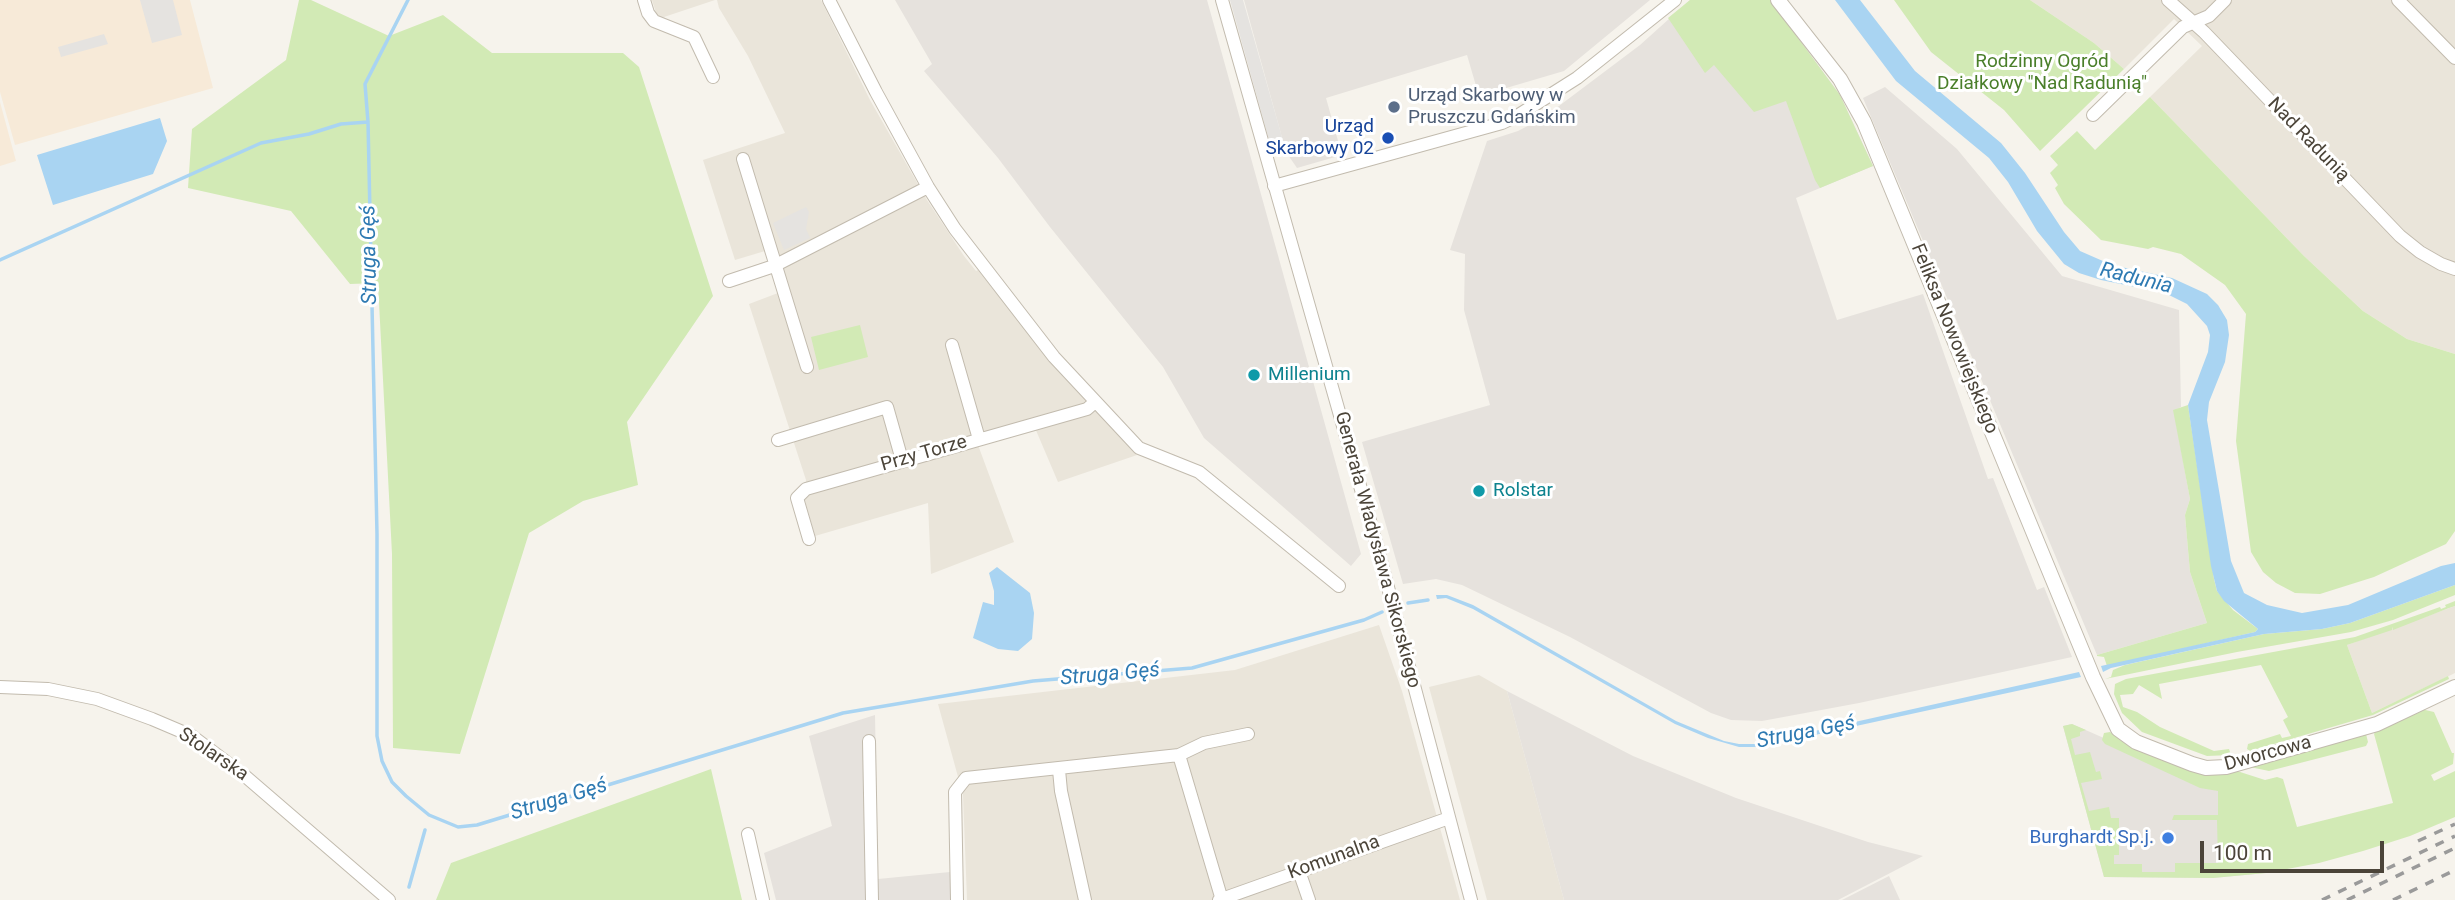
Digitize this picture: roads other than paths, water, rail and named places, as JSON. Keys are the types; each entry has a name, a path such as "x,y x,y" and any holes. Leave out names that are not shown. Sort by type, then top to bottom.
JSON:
{"street":[{"path":"644,0 654,21 694,37 713,77"},
{"path":"830,0 928,187 1020,316 1139,448 1199,472 1339,586"},
{"name":"Generała Władysława Sikorskiego","path":"1222,0 1372,529 1471,900"},
{"path":"1274,186 1502,123 1577,78 1675,0"},
{"name":"Feliksa Nowowiejskiego","path":"1778,0 1840,79 1864,122 2101,694"},
{"name":"Nad Radunią","path":"2168,0 2193,22 2400,236 2420,252 2455,269"},
{"path":"2093,115 2183,27 2209,16 2225,0"},
{"path":"2398,0 2455,58"},
{"path":"743,159 807,368"},
{"path":"729,281 774,266 928,187"},
{"path":"952,345 979,439"},
{"name":"Przy Torze","path":"809,540 797,498 806,489 1087,409 1095,401"},
{"path":"778,440 887,407 902,460"},
{"name":"Stolarska","path":"0,687 48,689 97,699 192,736 246,776 389,900"},
{"name":"Dworcowa","path":"2101,694 2112,719 2126,736 2192,764 2214,768 2242,764 2377,724 2455,687"},
{"path":"957,900 954,792 966,778 1179,755 1204,743 1248,734"},
{"path":"869,741 872,900"},
{"path":"1179,755 1221,900"},
{"path":"1059,770 1085,900"},
{"name":"Komunalna","path":"1221,900 1449,818"},
{"path":"747,834 763,900"},
{"path":"1299,871 1309,900"}],"water":[{"name":"Radunia","path":"1835,0 1860,0 1915,71 2001,143 2080,251 2112,265 2172,278 2207,294 2218,305 2227,320 2229,335 2225,362 2209,402 2207,420 2231,561 2244,593 2267,605 2302,613 2348,605 2441,566 2455,563 2455,585 2350,623 2322,629 2264,634 2103,672 2101,666 2255,632 2258,629 2224,601 2217,591 2211,566 2188,405 2208,352 2210,335 2207,326 2187,304 2165,293 2101,280 2079,273 2064,264 2037,231 2008,182 1989,158 1896,81"},
{"path":"160,118 167,141 153,174 53,205 37,155"},
{"path":"997,567 1030,593 1034,613 1032,639 1018,651 998,649 973,638 983,602 994,605 994,591 989,573"},
{"path":"1436,595 1447,595 1473,605 1676,721 1724,741 1739,744 1756,744 2079,672 2081,677 1778,743 1739,747 1675,724 1473,609 1446,598 1437,599"}],"waterway":[{"name":"Struga Gęś","path":"408,0 365,84 377,534 377,736 382,761 392,782 429,815 458,827 477,825 843,713 1033,681 1192,668 1364,620 1382,612"},
{"path":"0,260 261,143 309,134 341,124 368,122"},
{"name":"Struga Gęś","path":"1408,603 1428,600"},
{"path":"409,887 425,830"}],"railway":[{"path":"2418,841 2455,824"},
{"path":"2322,900 2455,836"},
{"path":"2347,900 2455,848"},
{"path":"2393,900 2455,870"}],"place":[{"name":"Urząd Skarbowy w Pruszczu Gdańskim","path":"1394,107"},
{"name":"Urząd Skarbowy 02","path":"1388,138"},
{"name":"Millenium","path":"1254,375"},
{"name":"Rolstar","path":"1479,491"},
{"name":"Burghardt Sp.j.","path":"2168,838"}],"park label":[{"name":"Rodzinny Ogród Działkowy \"Nad Radunią\"","path":"2042,73"}]}
